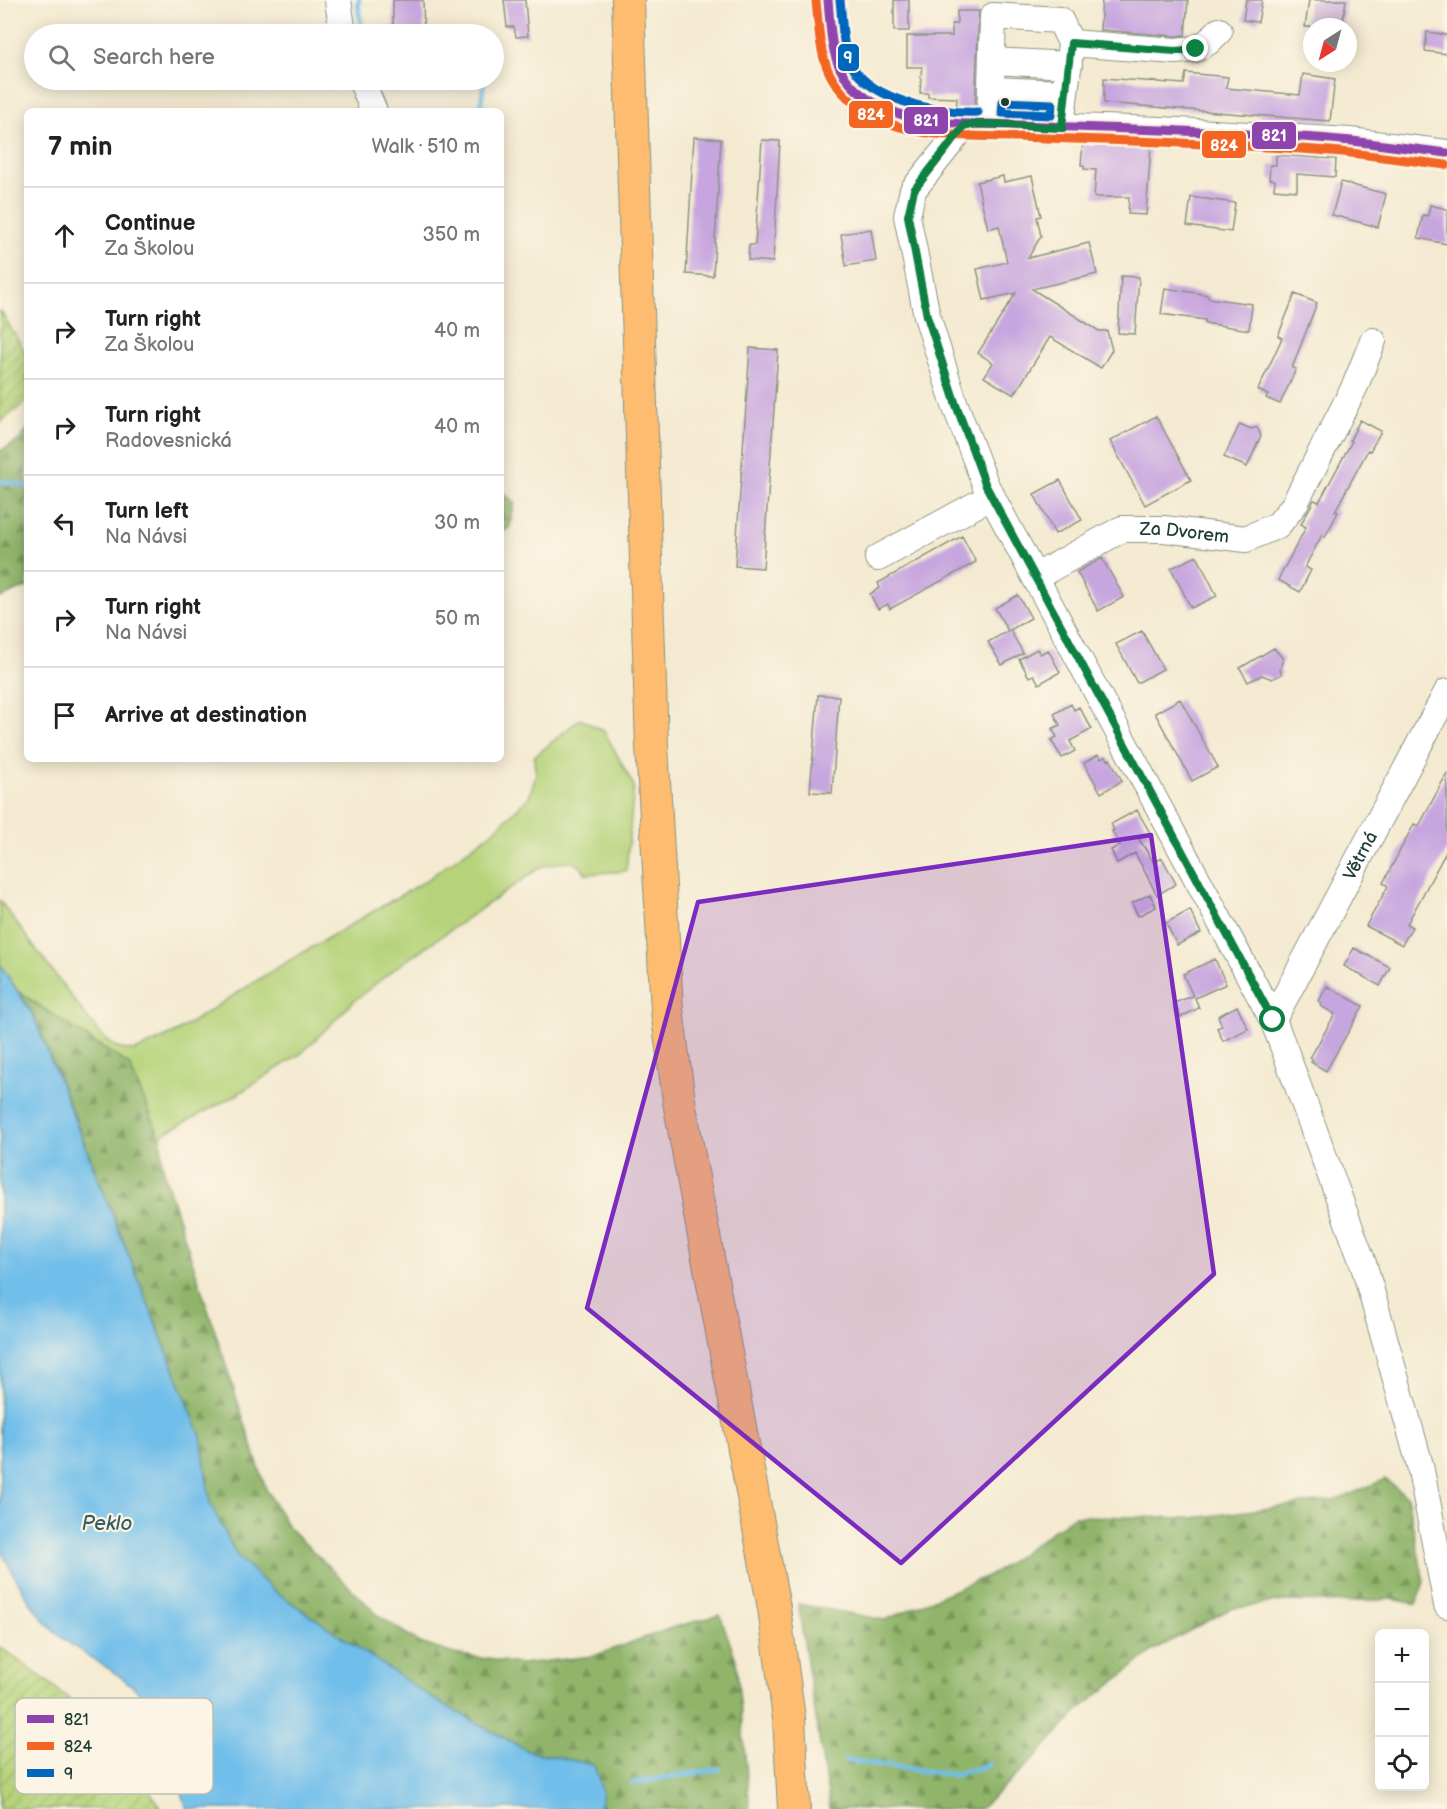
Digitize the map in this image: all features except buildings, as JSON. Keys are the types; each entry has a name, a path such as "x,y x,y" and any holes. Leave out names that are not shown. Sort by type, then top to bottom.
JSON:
{"main road":[{"path":"628,0 652,746 666,998 678,1089 696,1195 774,1608 789,1718 794,1809"}],"street":[{"path":"338,0 342,24"},
{"path":"828,0 835,60 852,86 877,105 906,116 978,125 1161,130 1350,141 1447,153"},
{"path":"1062,128 1070,54 1060,20 993,8 991,90 978,125 914,190 908,216 927,316 956,405 992,496 1273,1020 1364,1266 1420,1464 1447,1605"},
{"path":"992,61 1070,54 1196,49 1209,42 1219,31"},
{"path":"366,90 373,108"},
{"path":"991,90 1065,93"},
{"name":"Za Dvorem","path":"1035,577 1122,529 1164,529 1246,539 1278,525 1294,505 1355,386 1373,340"},
{"path":"878,558 992,496"},
{"name":"Větrná","path":"1273,1020 1447,692"}],"highlighted area":[{"path":"1151,835 1214,1274 901,1563 587,1308 698,902"}],"green space":[{"path":"0,310 24,350 24,403 0,423"},
{"path":"24,434 24,588 0,598 0,451 21,439"},
{"path":"504,494 515,503 509,528 504,531"},
{"path":"580,719 604,731 634,786 626,871 586,874 577,864 566,861 541,867 397,967 355,1000 302,1053 236,1095 161,1135 161,1139 129,1065 17,991 0,964 0,901 107,1041 120,1049 135,1051 173,1034 275,969 425,881 494,831 529,797 536,775 534,757"},
{"path":"17,991 129,1065 161,1139 166,1180 266,1489 288,1527 379,1616 420,1643 454,1654 521,1664 594,1656 674,1627 720,1615 736,1660 750,1809 598,1809 601,1805 594,1765 528,1751 432,1698 273,1590 237,1556 210,1503 201,1437 34,1015"},
{"path":"1385,1479 1407,1497 1424,1582 1416,1604 1392,1599 1346,1602 1284,1601 1230,1609 1154,1650 1080,1709 1025,1768 980,1809 830,1809 798,1604 885,1620 992,1574 1074,1516 1193,1518 1340,1499"},
{"path":"0,1647 67,1698 15,1698 15,1794 152,1794 161,1807 160,1809 0,1809"}],"water":[{"name":"Peklo","path":"0,964 33,1015 201,1437 210,1503 237,1556 273,1590 432,1698 528,1751 594,1765 601,1793 598,1809 187,1809 183,1794 213,1794 213,1698 144,1698 125,1680 66,1641 47,1624 18,1582 0,1549"}],"waterway":[{"name":"Peklo","path":"359,0 362,24"},
{"name":"Peklo","path":"480,108 483,90"},
{"name":"Peklo","path":"0,481 24,485"},
{"path":"846,1760 953,1775 989,1765"},
{"path":"633,1783 719,1769"}],"transit line":[{"name":"821","path":"828,0 836,58 848,82 873,102 907,116 961,124 1305,137 1447,153"},
{"name":"9","path":"840,0 847,55 855,70 868,83 884,93 923,107 978,112"},
{"name":"824","path":"816,1 819,35 831,76 850,100 865,111 900,127 957,136 1304,149 1446,165"},
{"name":"9","path":"1003,102 1052,104 1051,115 1002,113 1003,102"}],"route":[{"path":"1196,49 1175,51 1071,43 1062,128 965,125 914,190 908,216 927,316 986,486 1273,1020"}]}
